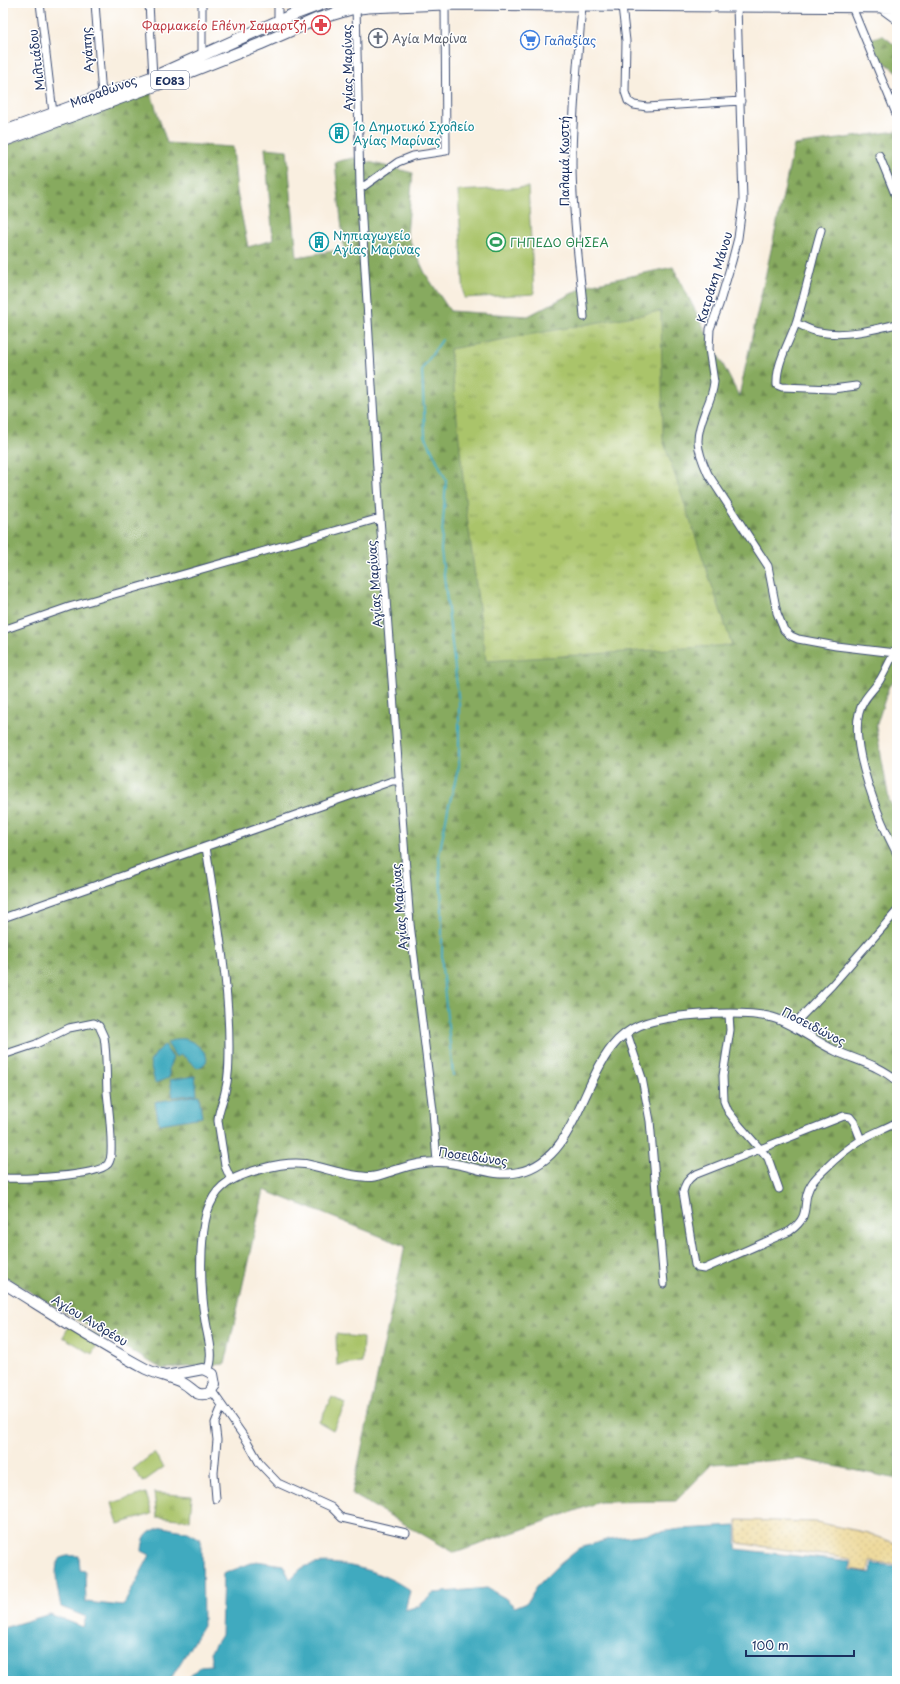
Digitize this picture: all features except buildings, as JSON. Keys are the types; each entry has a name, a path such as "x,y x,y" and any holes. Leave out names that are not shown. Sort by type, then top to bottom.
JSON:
{"main road":[{"name":"Μαραθώνος","path":"3,132 153,77 324,3"},
{"name":"Μαραθώνος","path":"3,141 162,83 260,44 317,19 356,6 445,4 852,7 878,5 897,7"},
{"path":"878,5 897,18"},
{"name":"Αγίου Ανδρέου","path":"3,1282 148,1370 190,1386 196,1394 201,1395 212,1391"},
{"name":"Αγίου Ανδρέου","path":"166,1376 203,1369 208,1370"},
{"path":"208,1370 213,1374 215,1381 212,1391"},
{"path":"190,1386 190,1377 195,1371"}],"street":[{"name":"Μιλτιάδου","path":"40,3 53,113"},
{"name":"Αγάπης","path":"95,3 102,96"},
{"path":"149,3 153,77"},
{"path":"202,3 202,56"},
{"path":"278,3 278,22"},
{"path":"360,189 398,162 413,156 446,151 445,4"},
{"name":"Αγίας Μαρίνας","path":"356,6 360,189 380,518 410,924 434,1111 437,1162"},
{"name":"Παλαμά Κωστή","path":"582,6 574,113 572,165 574,208 584,317"},
{"path":"622,6 626,41 625,92 628,101 634,105 647,107 741,101"},
{"name":"Κατράκη Μάνου","path":"737,6 744,182 742,215 732,261 719,305 710,328 709,349 714,382 713,389 699,426 697,437 701,459 708,474 768,566 777,613 784,630 791,636 798,639 836,646 896,651"},
{"path":"852,7 897,116"},
{"path":"879,155 897,199"},
{"path":"821,230 796,323 780,364 777,376 777,385 782,387 833,389 856,386"},
{"path":"796,323 818,332 837,333 856,333 897,324"},
{"path":"3,630 69,607 380,518"},
{"path":"896,651 879,681 861,704 857,726 862,765 872,797 897,854"},
{"path":"3,918 392,781 400,781"},
{"path":"206,846 224,963 227,1003 229,1063 228,1081 218,1115 218,1121 225,1166 231,1180"},
{"path":"792,1026 832,985 897,911"},
{"path":"730,1014 730,1030 724,1076 724,1101 728,1111 768,1158 779,1189"},
{"name":"Ποσειδώνος","path":"208,1370 212,1359 204,1315 202,1290 202,1264 205,1226 207,1210 213,1198 222,1187 231,1180 260,1170 294,1163 308,1165 339,1174 375,1176 400,1168 437,1162 452,1163 508,1174 526,1170 543,1161 559,1144 575,1118 606,1056 619,1040 638,1026 658,1020 730,1014 757,1015 776,1019 792,1026 823,1045 883,1070 897,1081"},
{"path":"3,1055 36,1044 70,1028 94,1022 99,1026 104,1037 111,1137 110,1162 106,1166 75,1174 60,1176 22,1179 3,1178"},
{"path":"628,1033 642,1078 650,1121 664,1284"},
{"path":"861,1140 854,1122 850,1117 844,1116 761,1150 694,1175 688,1179 684,1185 683,1192 696,1265 698,1268 704,1269 790,1231 797,1226 803,1219 806,1195 813,1181 840,1155 861,1140 897,1122"},
{"path":"212,1391 248,1441 260,1464 278,1483 331,1507 342,1518 406,1533"},
{"path":"216,1499 214,1473 217,1440 215,1423 222,1406"}],"green space":[{"path":"882,35 897,47 897,72 878,57 871,39"},
{"path":"150,90 167,143 233,147 237,192 248,247 273,240 265,148 287,150 297,257 344,249 335,162 353,158 413,173 407,234 425,273 450,311 528,316 588,285 673,267 739,396 794,145 897,131 897,679 889,686 876,727 889,800 897,815 897,1479 800,1459 712,1464 676,1501 600,1502 455,1553 352,1494 405,1246 264,1190 225,1364 162,1369 3,1276 3,146"},
{"name":"ΓΗΠΕΔΟ ΘΗΣΕΑ","path":"528,187 534,294 464,298 458,191"},
{"path":"661,311 663,440 732,645 486,661 466,508 450,349"},
{"path":"72,1321 101,1338 92,1354 63,1337"},
{"path":"336,1334 363,1338 362,1363 337,1365"},
{"path":"332,1397 346,1404 333,1430 319,1422"},
{"path":"154,1453 164,1467 143,1482 133,1469"},
{"path":"146,1493 152,1514 118,1524 112,1503"},
{"path":"154,1493 192,1496 190,1520 157,1517"}],"sand":[{"path":"737,1520 816,1522 868,1533 897,1544 897,1564 870,1562 868,1572 851,1569 851,1559 738,1543"}],"water":[{"path":"175,1039 186,1039 202,1049 207,1057 203,1065 197,1068 185,1057 180,1055 176,1057 167,1043"},
{"path":"164,1045 173,1058 169,1067 169,1078 155,1083 150,1062"},
{"path":"195,1076 197,1094 173,1097 170,1080"},
{"path":"199,1095 202,1117 159,1124 155,1102"},
{"path":"736,1526 736,1549 850,1562 849,1570 871,1573 872,1564 897,1566 897,1681 185,1681 200,1666 212,1665 210,1652 221,1635 223,1574 256,1561 283,1565 290,1579 302,1568 313,1564 342,1564 373,1572 400,1584 410,1591 405,1610 419,1606 434,1593 487,1588 505,1598 515,1607 527,1602 537,1586 555,1568 580,1548 609,1539 681,1529"},
{"path":"163,1527 188,1532 199,1538 202,1547 203,1626 170,1680 172,1681 3,1681 3,1628 50,1614 83,1627 86,1617 61,1607 56,1579 59,1560 65,1556 79,1556 80,1570 85,1571 86,1602 123,1606 150,1555 142,1551 145,1537 150,1532"}],"waterway":[{"path":"442,340 422,369 425,435 446,480 441,550 459,703 459,766 448,809 439,855 442,906 442,967 453,1075"}],"place":[{"name":"Φαρμακείο Ελένη Σαμαρτζή","path":"321,25"},
{"name":"Αγία Μαρίνα","path":"378,38"},
{"name":"Γαλαξίας","path":"530,40"},
{"name":"1ο Δημοτικό Σχολείο Αγίας Μαρίνας","path":"339,133"},
{"name":"Νηπιαγωγείο Αγίας Μαρίνας","path":"319,242"},
{"name":"ΓΗΠΕΔΟ ΘΗΣΕΑ","path":"496,242"}]}
